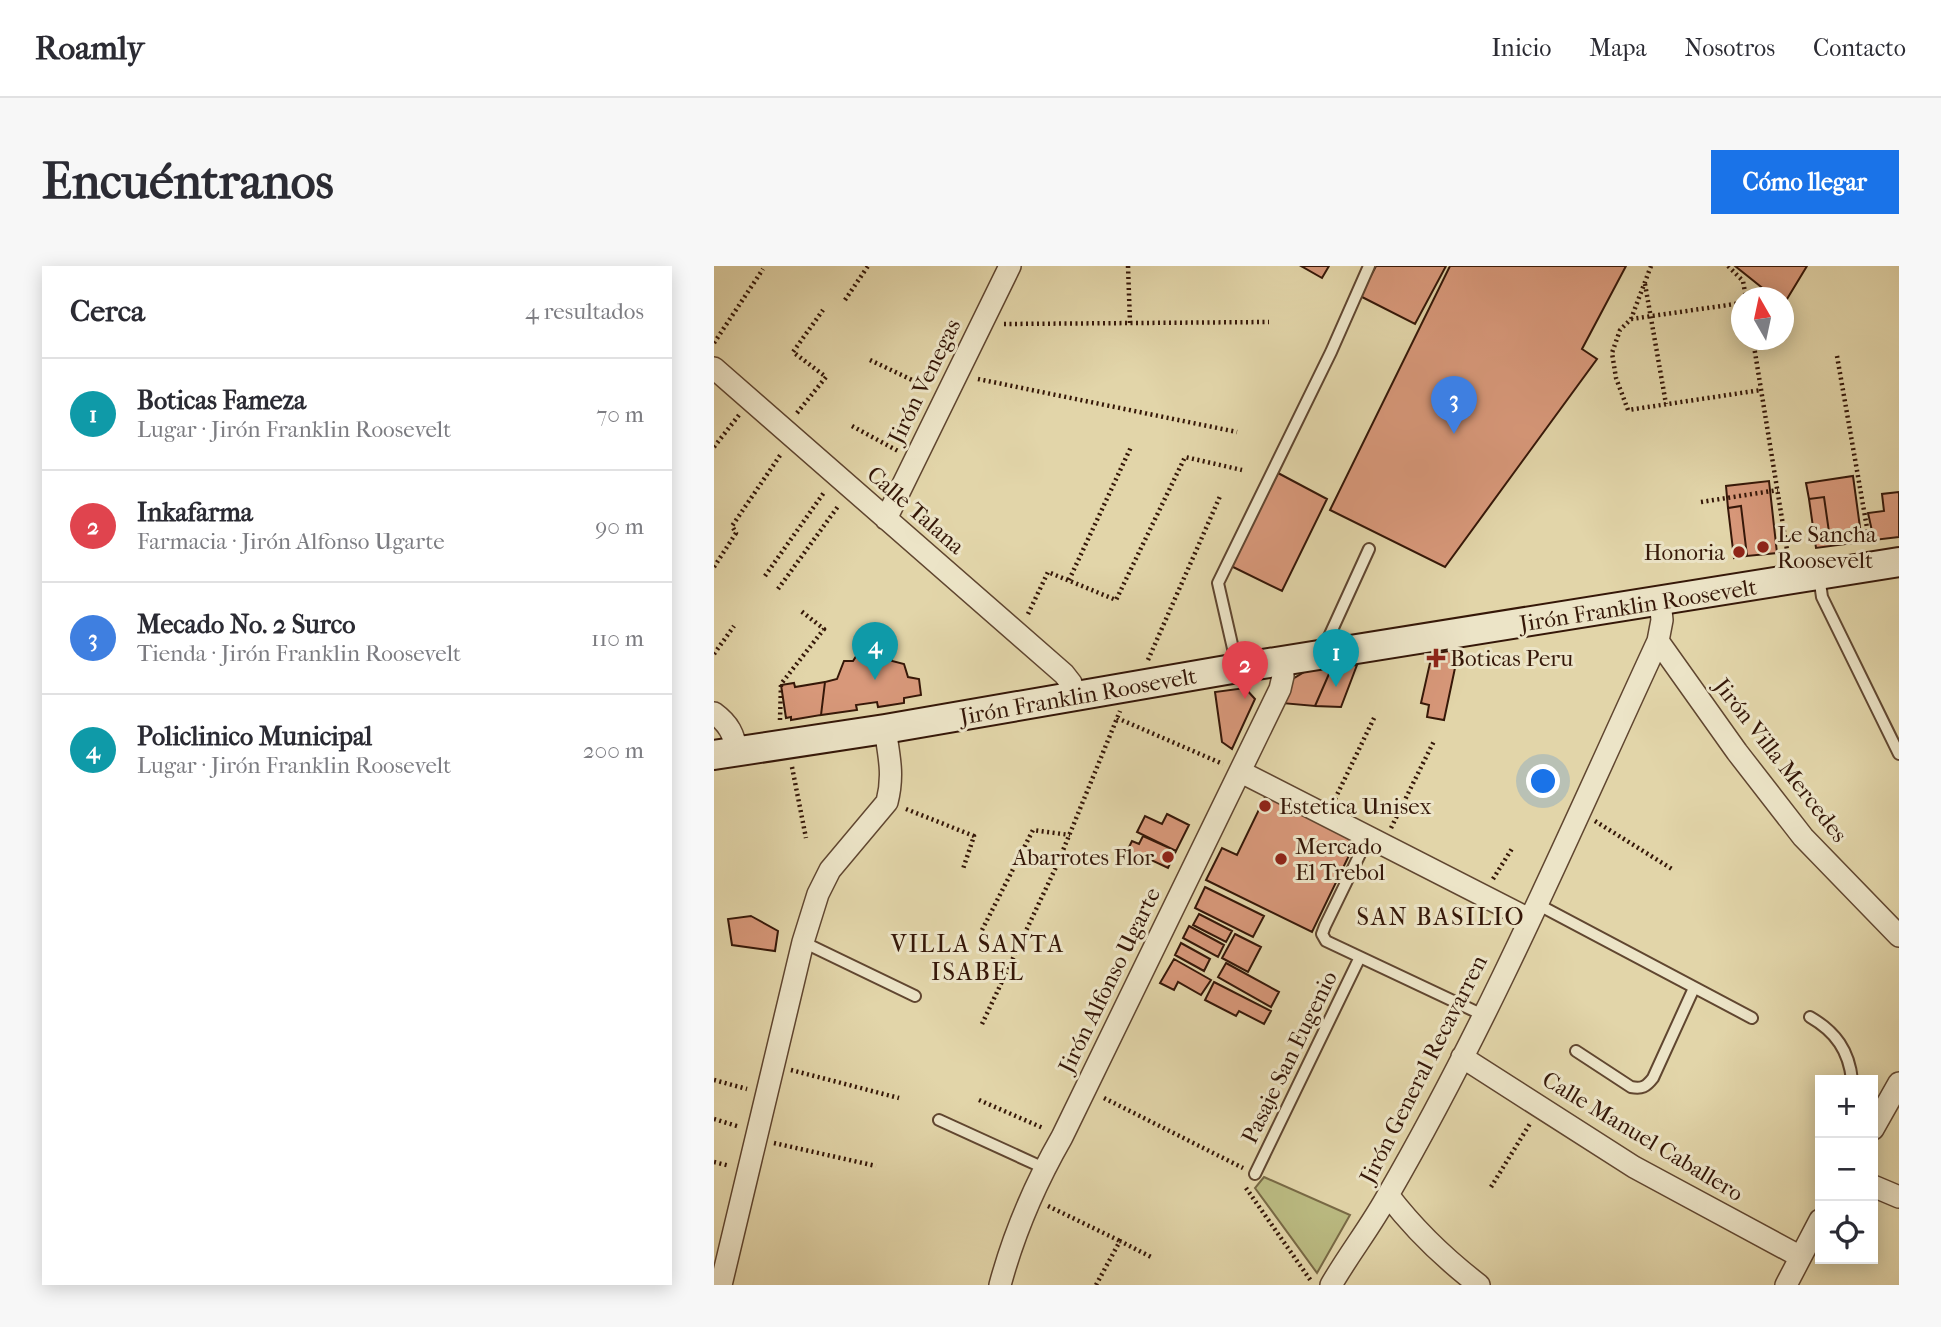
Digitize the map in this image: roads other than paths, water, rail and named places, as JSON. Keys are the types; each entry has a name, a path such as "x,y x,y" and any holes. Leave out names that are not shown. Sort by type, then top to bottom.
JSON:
{"street":[{"name":"Jirón Venegas","path":"886,519 981,325 1004,269"},
{"name":"Calle Talana","path":"714,368 1064,674 1071,683 1074,696"},
{"name":"Jirón Franklin Roosevelt","path":"725,754 1887,564"},
{"name":"Jirón General Recavarren","path":"1332,1285 1388,1195 1483,1016 1658,641 1662,620 1660,601"},
{"name":"Jirón Villa Mercedes","path":"1658,641 1737,752 1804,837 1899,936"},
{"name":"Jirón Alfonso Ugarte","path":"1000,1285 1010,1250 1044,1168 1062,1137 1280,689 1282,661"},
{"path":"714,713 726,722 734,735 725,754"},
{"path":"722,1285 803,942 818,894 830,870 887,802 892,775 885,729"},
{"path":"1241,772 1482,895 1533,911"},
{"name":"Calle Manuel Caballero","path":"1462,1057 1634,1167 1799,1256"},
{"path":"1878,1120 1899,1083"},
{"path":"1878,1187 1899,1197"},
{"path":"1388,1195 1454,1277 1479,1285"},
{"path":"1791,1283 1799,1256 1815,1229"}],"lane":[{"path":"1238,668 1217,583 1331,352 1369,266"},
{"path":"1320,655 1369,549"},
{"path":"1806,578 1822,597 1899,754"},
{"path":"1360,854 1322,934 1326,941 1483,1016"},
{"path":"1533,911 1752,1018"},
{"path":"803,942 915,996"},
{"name":"Pasaje San Eugenio","path":"1255,1174 1360,957"},
{"path":"1576,1051 1631,1087 1640,1089 1653,1078 1694,988"},
{"path":"1810,1017 1823,1024 1844,1047 1851,1075"},
{"path":"939,1120 1044,1168"}],"place":[{"name":"Mecado No. 2 Surco","path":"1454,434"},
{"name":"Le Sancha Roosevelt","path":"1763,547"},
{"name":"Honoria","path":"1739,552"},
{"name":"Boticas Peru","path":"1436,658"},
{"name":"Policlinico Municipal","path":"875,680"},
{"name":"Boticas Fameza","path":"1336,687"},
{"name":"Inkafarma","path":"1245,699"},
{"name":"Estetica Unisex","path":"1265,806"},
{"name":"Abarrotes Flor","path":"1168,857"},
{"name":"Mercado El Trebol","path":"1281,859"}],"district":[{"name":"SAN BASILIO","path":"1441,917"},
{"name":"VILLA SANTA ISABEL","path":"978,958"}]}
